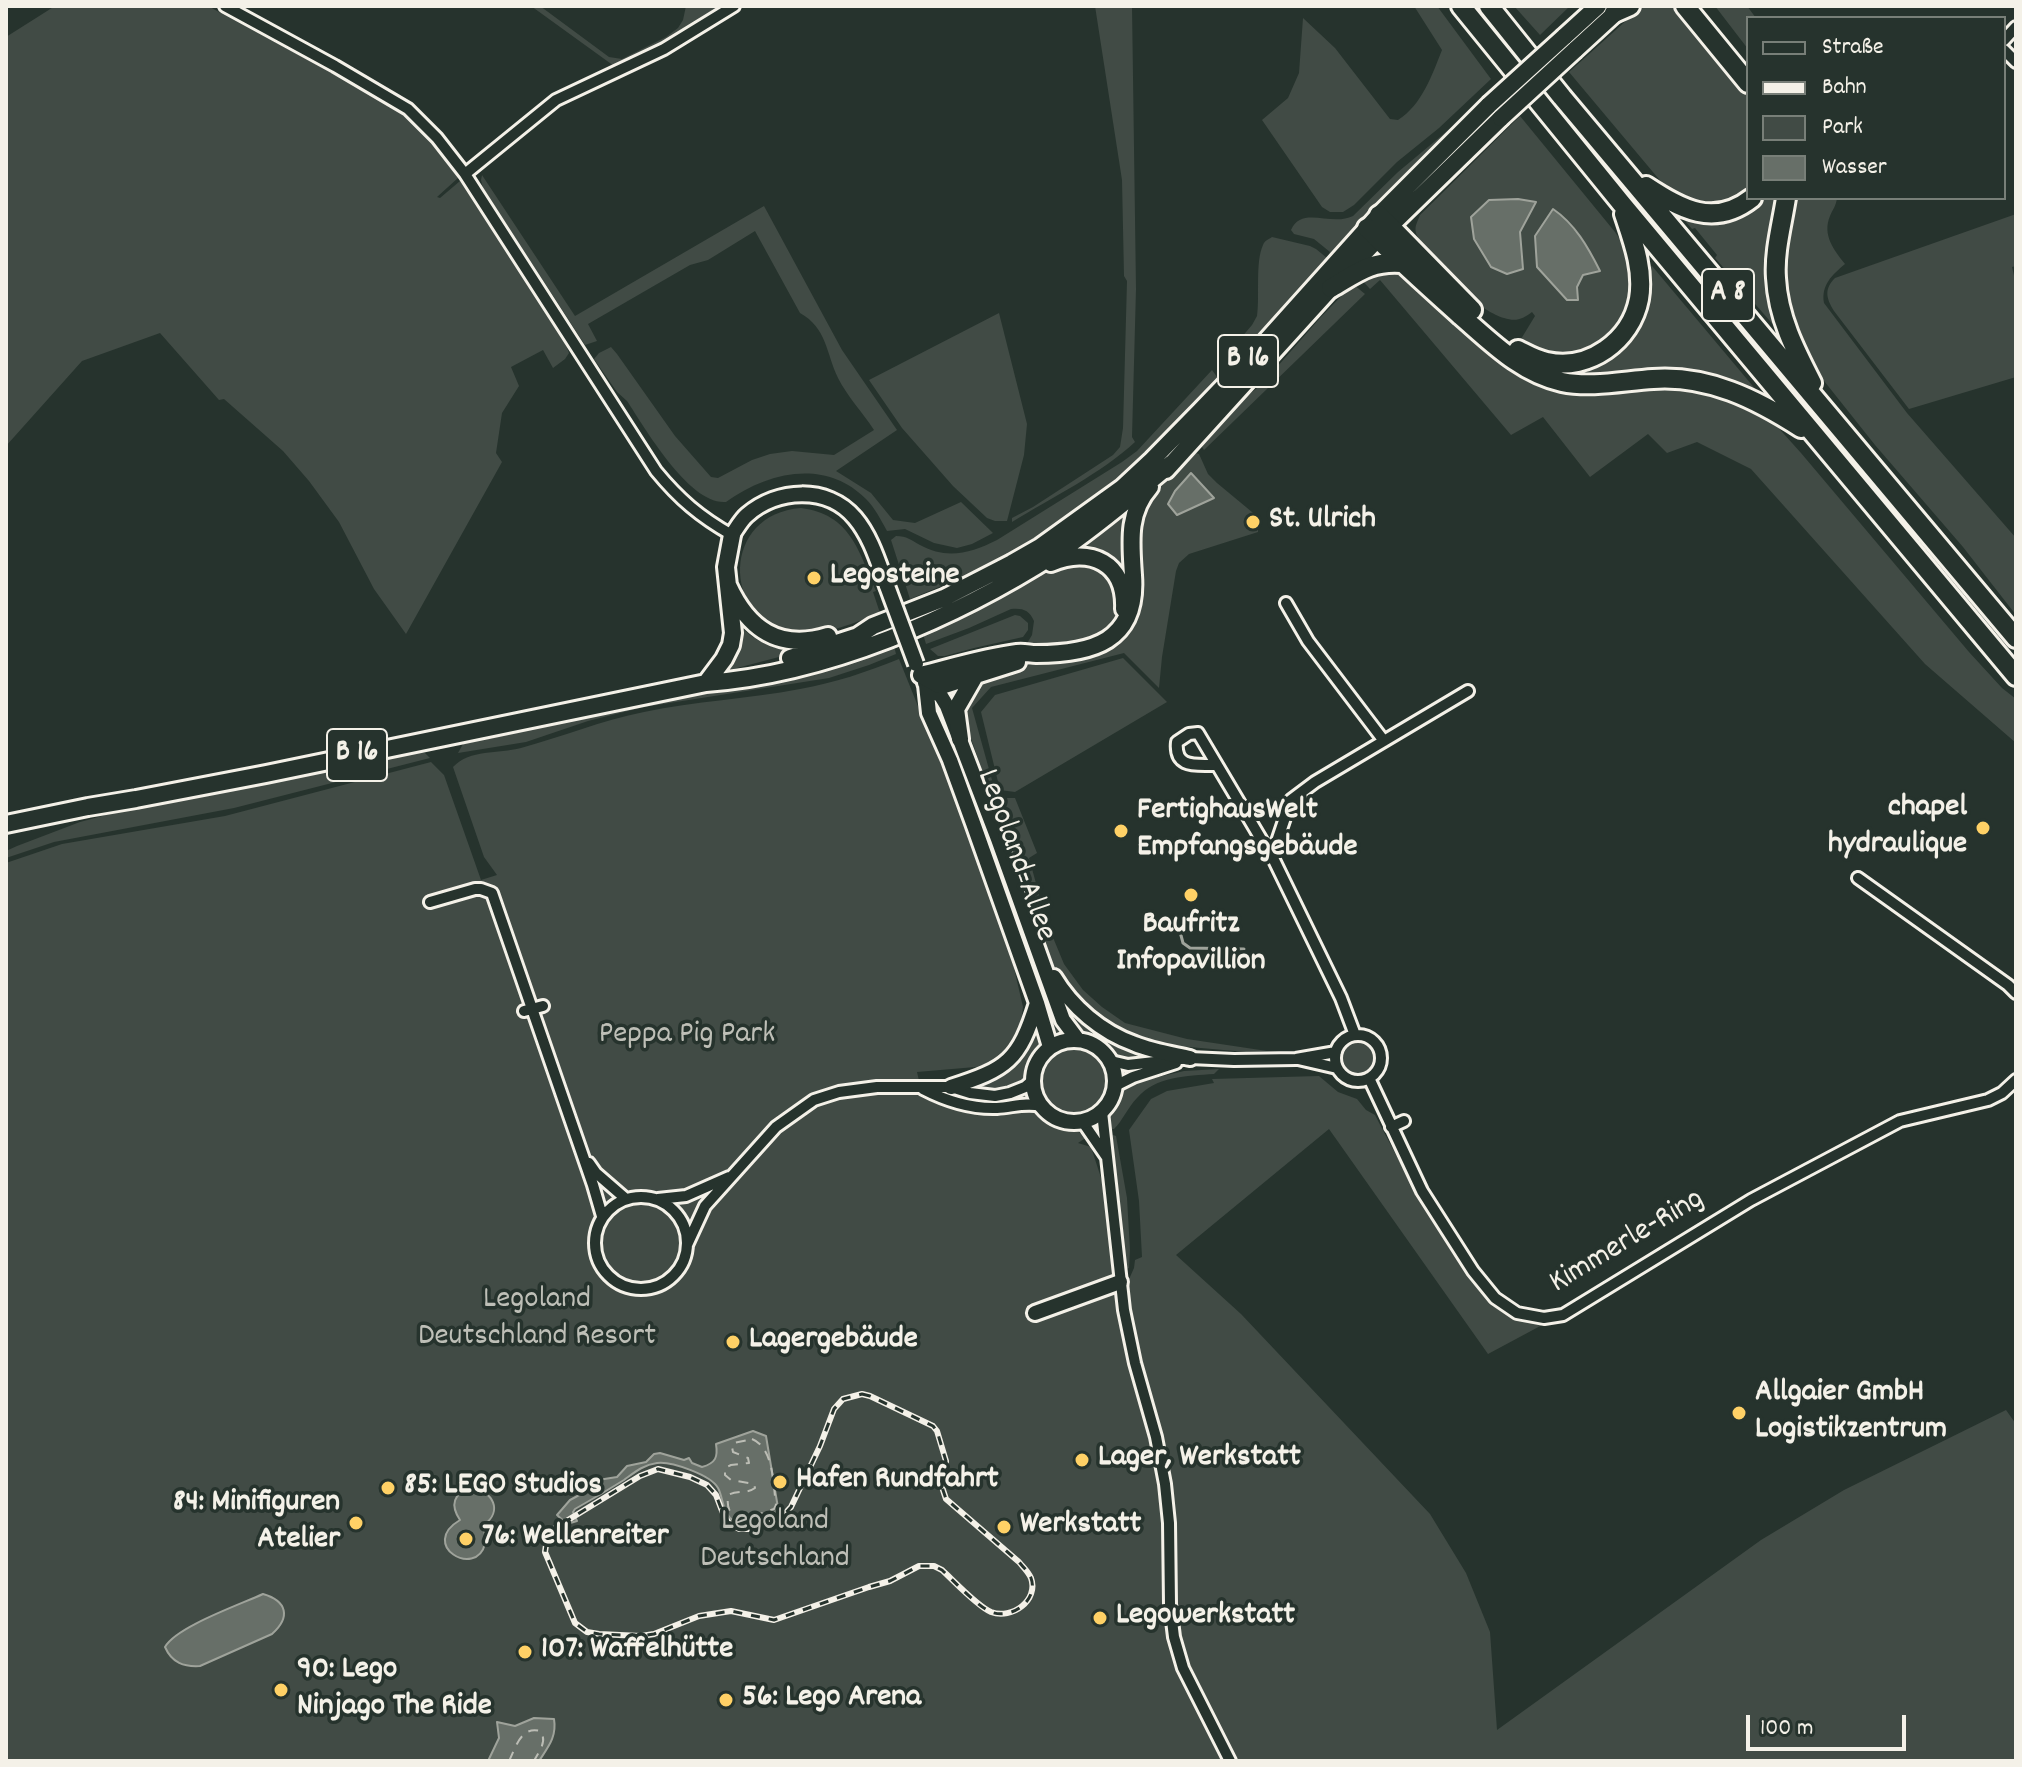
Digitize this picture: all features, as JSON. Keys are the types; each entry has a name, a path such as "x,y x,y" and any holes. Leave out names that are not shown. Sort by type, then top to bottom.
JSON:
{"highway":[{"name":"A 8","path":"1461,6 1621,203 2016,676"},
{"name":"A 8","path":"1489,6 2016,638"},
{"path":"1685,6 1746,81"},
{"path":"1696,6 1746,67"},
{"path":"1630,176 1692,212 1720,213 1748,200"},
{"path":"1786,200 1776,258 1781,309 1788,335 1828,413"},
{"path":"1379,227 1517,349 1548,363 1578,362 1592,358 1618,340 1635,312 1640,278 1635,247 1621,203"},
{"path":"1379,227 1401,263 1512,359 1545,377 1584,384 1657,378 1708,383 1754,399 1818,438"},
{"path":"1331,288 1378,263 1401,263"}],"main road":[{"name":"B 16","path":"706,683 858,636 873,626 944,598 1040,547 1122,488 1379,227 1489,105 1616,8"},
{"name":"B 16","path":"6,824 821,661 897,636 954,610 1059,552 1172,463 1331,288 1379,227 1501,118 1570,44"},
{"path":"921,675 1019,653 1081,650 1112,638 1119,631 1134,601 1130,537 1132,520 1143,495 1172,463"},
{"path":"706,683 731,645 733,633 726,567 732,535"},
{"path":"1025,572 1067,557 1091,557 1101,561 1119,579 1125,601 1124,622"},
{"path":"728,585 749,620 774,636 807,642 873,626"},
{"path":"921,675 945,685 1037,654"},
{"path":"960,739 956,709 975,676"}],"street":[{"path":"225,6 408,109 437,138 465,174 656,471 672,491 704,519 732,535 744,517 760,505 793,494 811,494 828,499 854,517 868,537 921,675"},
{"path":"465,174 556,100 664,49 734,6"},
{"path":"1286,603 1308,641 1384,741"},
{"name":"Legoland-Allee","path":"921,675 941,696 960,739 1063,1020 1078,1040 1091,1043 1111,1061"},
{"name":"Legoland-Allee","path":"921,675 929,713 950,760 1050,1047"},
{"path":"1272,856 1291,800 1315,782 1468,691"},
{"path":"1217,765 1272,856 1341,998 1355,1035"},
{"path":"1858,878 2016,993"},
{"path":"430,902 475,889 492,893 602,1216"},
{"path":"1036,947 1062,990 1082,1012 1134,1044 1190,1058"},
{"path":"951,1087 993,1073 1013,1057 1037,1003"},
{"path":"524,1011 543,1006"},
{"path":"1296,1059 1337,1068 1348,1078 1362,1080 1378,1069 1381,1063 1379,1049 1369,1037 1355,1035 1343,1040 1336,1052 1337,1068"},
{"path":"1078,1040 1064,1041 1050,1047 1035,1067 1035,1093 1041,1106 1051,1115 1064,1121 1082,1121 1102,1112 1115,1086 1111,1061"},
{"path":"1111,1061 1128,1065 1190,1058 1296,1059 1336,1052"},
{"path":"1115,1086 1190,1058"},
{"name":"Kimmerle-Ring","path":"1369,1078 1422,1191 1473,1271 1495,1298 1509,1309 1525,1316 1544,1318 1563,1315 1751,1200 1900,1121 1988,1100 2002,1093 2016,1080"},
{"path":"735,1174 686,1196 645,1197 618,1202 602,1216 596,1237 600,1263 618,1282 631,1287 644,1289 669,1279 684,1258 705,1206 735,1174 776,1127 814,1100 861,1088 951,1087 995,1096 1025,1087 1033,1080"},
{"path":"918,1087 941,1099 971,1107 998,1108 1030,1103 1041,1106"},
{"path":"1102,1112 1120,1282 1135,1363 1156,1437 1165,1484 1174,1637 1183,1668 1230,1761"},
{"path":"1082,1121 1108,1159"},
{"path":"1391,1127 1404,1121"},
{"path":"583,1155 596,1173 626,1199"},
{"path":"656,1199 669,1206 679,1217 687,1245"},
{"path":"1035,1313 1120,1282"}],"green space":[{"path":"55,6 208,6 404,115 430,139 458,178 437,197 440,198 460,181 564,340 569,353 553,368 543,350 511,367 519,386 502,413 496,453 502,462 406,634 374,589 339,522 309,481 283,451 224,399 219,400 160,333 82,361 6,446 6,37"},
{"path":"531,6 540,6 609,57 622,59 678,28 686,6 719,6 657,46 614,66"},
{"path":"1095,6 1132,6 1136,289 1132,437 1135,442 1092,475 1012,522 1012,518 1113,455 1120,447 1127,281 1124,276 1122,180"},
{"path":"1414,6 1437,6 1491,79 1397,162 1354,205 1343,212 1330,212 1322,207 1262,120 1288,98 1299,73 1303,18 1335,48 1390,119 1398,120 1420,98 1442,50"},
{"path":"1514,6 1570,6 1540,35"},
{"path":"1645,6 1673,6 1682,12 1746,91 1746,196 1730,206 1698,209 1668,190 1569,72"},
{"path":"1715,6 1747,6 1754,16 1746,16 1746,46"},
{"path":"1483,101 1486,103 1402,180 1238,361 1229,352 1257,316 1259,261 1265,242 1272,237 1310,246 1327,258 1330,252 1314,239 1294,234 1291,230 1296,223 1310,217 1344,219 1353,216 1398,172"},
{"path":"1520,116 1615,232 1627,249 1634,272 1632,307 1602,346 1560,360 1522,345 1521,339 1535,316 1532,312 1512,320 1487,310 1437,261 1419,239 1416,230 1420,215"},
{"path":"482,175 575,316 764,206 842,350 897,430 836,471 871,493 893,520 915,523 961,502 993,533 957,548 934,543 905,529 887,531 869,503 850,486 815,474 778,477 726,502 712,500 697,491 669,463 627,401 617,392 594,359 599,353 611,347 675,436 711,477 718,478 770,454 792,451 834,455 874,430 842,385 821,334 800,313 755,231 708,260 690,265 588,324 597,341 585,345 483,188"},
{"path":"1761,200 1780,200 1776,328 1715,258 1717,255 1695,228 1692,229 1680,215 1753,208"},
{"path":"1794,200 1836,200 1827,230 1833,248 1845,264 1826,286 1824,303 1907,413 2016,538 2016,615 1809,362 1796,339 1782,271"},
{"path":"2016,214 2016,266 2012,267 2016,284 2016,377 1909,409 1834,311 1828,298 1829,286 1835,278"},
{"path":"1652,266 1762,397 1742,385 1715,377 1560,374 1612,352 1646,269"},
{"path":"1372,271 1402,272 1481,341 1486,352 1535,382 1558,391 1616,392 1669,388 1706,391 1761,412 1801,453 1969,652 2016,699 2016,743 1925,664 1751,469 1697,442 1667,453 1648,434 1590,477 1543,417 1511,435 1380,280 1370,289 1360,278"},
{"path":"1353,284 1365,294 1204,450 1202,447 1211,431 1262,384"},
{"path":"999,313 1027,424 1024,455 1007,521 987,518 953,486 902,428 869,380"},
{"path":"1212,370 1220,381 1152,451 1104,493 1025,545 910,599 891,540 896,536 930,550 949,553 968,551 997,540 1137,451"},
{"path":"1192,452 1199,454 1208,474 1217,483 1258,517 1258,532 1189,554 1179,563 1159,688 1124,653 991,687 972,708 997,798 1015,798 1037,853 1029,858 1047,923 1064,964 1083,990 1125,1023 1187,1039 1267,1051 1144,1043 1101,1023 1068,992 1046,956 966,729 963,702 976,684 988,677 1050,659 1098,655 1125,638 1137,619 1140,600 1137,522 1153,492"},
{"path":"1136,498 1129,595 1121,573 1065,553"},
{"path":"801,508 818,512 842,526 864,562 876,591 873,592 880,613 837,628 803,633 768,623 752,608 743,589 740,567 744,546 756,528 775,515"},
{"path":"1092,562 1112,577 1120,613 1103,634 1067,645 1026,645 1032,635 1034,621 1028,612 1011,609 926,644 923,634 966,616 1056,565"},
{"path":"1015,615 1028,623 1023,637 945,656 938,656 930,649"},
{"path":"735,621 764,643 798,652 718,673"},
{"path":"894,646 896,654 829,678 644,707 588,721 526,742 458,753 463,744 641,703 829,668"},
{"path":"1123,658 1167,702 1015,792 1000,790 981,712 995,695"},
{"name":"Legoland Deutschland Resort","path":"899,659 973,843 1014,968 1023,1007 1020,1029 1002,1057 987,1066 917,1072 923,1098 976,1114 1030,1112 1087,1137 1078,1143 1091,1147 1105,1190 1120,1316 1155,1465 1173,1520 1159,1425 1130,1315 1126,1286 1135,1260 1142,1257 1139,1201 1129,1130 1151,1099 1167,1091 1214,1083 1212,1079 1319,1076 1338,1092 1357,1099 1375,1115 1431,1216 1484,1293 1512,1316 1544,1324 1488,1354 1329,1129 1176,1255 1241,1314 1430,1514 1466,1573 1490,1632 1497,1730 1761,1540 1844,1490 2006,1410 2016,1424 2016,1761 6,1761 6,863 62,844 225,816 431,762 444,775 481,880 497,875 484,857 453,767 460,761 476,755 521,748 644,712 825,684"},
{"path":"931,697 939,700 1068,1033 1055,1037 974,812 932,709"},
{"path":"425,753 430,758 234,808 54,842 6,858 6,851 17,846 80,822 150,803"},
{"path":"1060,996 1152,1058 1132,1062 1119,1059 1100,1040 1077,1029 1064,1014"},
{"path":"1038,1024 1044,1040 1020,1084 1002,1090 970,1090 969,1085 994,1079 1011,1066"},
{"path":"1358,1043 1369,1047 1373,1058 1369,1069 1358,1073 1347,1069 1343,1058 1347,1047"},
{"path":"1074,1047 1098,1057 1108,1081 1098,1105 1074,1115 1050,1105 1040,1081 1050,1057"},
{"path":"1219,1069 1214,1074 1172,1078 1153,1085 1134,1102 1114,1129 1107,1130 1107,1121 1125,1088 1132,1083 1184,1071"},
{"path":"1108,1136 1116,1136 1127,1198 1130,1250 1129,1268 1124,1270 1114,1164"}],"water":[{"path":"1489,200 1536,202 1520,232 1523,269 1507,274 1491,267 1474,239 1471,217"},
{"path":"1553,209 1580,237 1600,271 1583,275 1577,287 1578,300 1567,300 1537,267 1535,236"},
{"path":"1191,473 1214,498 1177,515 1168,504"},
{"path":"753,1431 766,1436 778,1508 763,1521 749,1524 735,1522 727,1515 714,1483 690,1470 663,1463 643,1467 575,1509 573,1512 577,1521 567,1524 557,1515 570,1500 598,1480 617,1477 627,1466 646,1462 654,1454 684,1460 689,1458 692,1463 702,1467 715,1459 716,1444"},
{"path":"472,1488 490,1497 494,1508 490,1520 484,1525 485,1544 480,1554 471,1559 453,1554 447,1548 445,1539 449,1530 460,1520 454,1505 457,1496"},
{"path":"263,1594 277,1601 284,1610 282,1622 272,1634 200,1666 179,1663 171,1657 165,1647 171,1639 209,1617"},
{"path":"534,1718 554,1719 555,1725 553,1737 539,1761 488,1761 499,1738 497,1722 515,1726"}],"waterway":[{"path":"1178,924 1183,943 1190,948 1244,949"}],"ferry route":[{"path":"752,1439 765,1450 768,1458 776,1505 774,1509 759,1514 736,1516 728,1506 728,1495 755,1488 754,1484 731,1480 725,1475 725,1468 749,1463 748,1458 733,1452 732,1447 734,1443 752,1439"},
{"path":"509,1761 520,1739 534,1730 540,1731 543,1738 534,1761"}],"railway":[{"path":"862,1394 933,1426 937,1431 946,1461 942,1487 946,1499 1028,1573 1031,1594 1022,1606 1007,1613 991,1612 942,1570 934,1566 919,1566 890,1581 774,1620 731,1611 699,1616 641,1636 587,1632 575,1623 545,1552 547,1538 555,1528 640,1476 658,1469 707,1485 716,1495 729,1523 739,1529 750,1529 779,1520 791,1507 834,1409 843,1399 862,1394"}],"place":[{"name":"St. Ulrich","path":"1253,522"},
{"name":"Legosteine","path":"814,578"},
{"name":"chapel hydraulique","path":"1983,828"},
{"name":"FertighausWelt Empfangsgebäude","path":"1121,831"},
{"name":"Baufritz Infopavillion","path":"1191,895"},
{"name":"Lagergebäude","path":"733,1342"},
{"name":"Allgaier GmbH Logistikzentrum","path":"1739,1413"},
{"name":"Lager, Werkstatt","path":"1082,1460"},
{"name":"Hafen Rundfahrt","path":"780,1482"},
{"name":"85: LEGO Studios","path":"388,1488"},
{"name":"84: Minifiguren Atelier","path":"356,1523"},
{"name":"Werkstatt","path":"1004,1527"},
{"name":"76: Wellenreiter","path":"466,1539"},
{"name":"Legowerkstatt","path":"1100,1618"},
{"name":"107: Waffelhütte","path":"525,1652"},
{"name":"90: Lego Ninjago The Ride","path":"281,1690"},
{"name":"56: Lego Arena","path":"726,1700"}],"park label":[{"name":"Peppa Pig Park","path":"687,1037"},
{"name":"Legoland Deutschland","path":"775,1542"}]}
